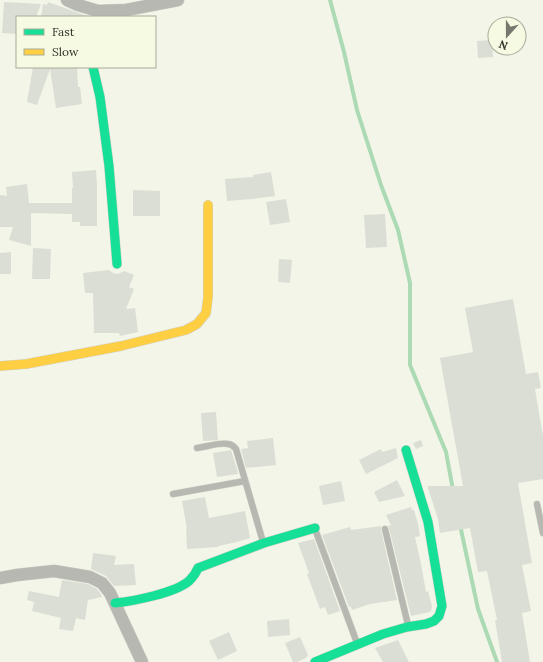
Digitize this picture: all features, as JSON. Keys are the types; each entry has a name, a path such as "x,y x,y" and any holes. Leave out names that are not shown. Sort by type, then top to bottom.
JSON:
{"street":[{"path":"74,2 98,11 126,10 178,0"},
{"path":"74,2 81,16"},
{"path":"93,68 100,97 109,166 117,264"},
{"path":"0,366 26,364 121,346 186,330 197,324 206,313 208,297 208,205"},
{"path":"315,662 358,644 408,627 432,622 438,619 441,613 442,606 428,522 406,450"},
{"path":"115,604 133,601 176,588 189,581 198,568 264,543 315,528"},
{"path":"0,578 54,571 90,577 102,583 110,593 142,662"}],"lane":[{"path":"197,448 228,444 233,446 236,450 264,543"},
{"path":"173,494 246,481"},
{"path":"537,504 543,533"},
{"path":"315,528 358,644"},
{"path":"384,529 408,627"}],"building":[{"path":"4,2 41,4 36,16 16,16 16,34 2,33"},
{"path":"48,2 87,16 41,16 43,4 47,5"},
{"path":"487,40 487,56 493,57 478,58 477,41"},
{"path":"33,68 77,68 78,87 80,87 82,104 56,108 50,69 37,105 27,102"},
{"path":"96,170 97,226 80,226 80,222 72,222 72,214 31,213 31,246 9,240 13,227 0,227 0,195 7,196 6,187 27,184 29,203 72,203 72,172"},
{"path":"271,172 275,196 227,201 225,179 253,177 253,175"},
{"path":"133,190 160,191 160,216 133,216"},
{"path":"286,199 290,222 270,225 266,202"},
{"path":"385,214 387,247 366,248 364,215"},
{"path":"33,248 51,249 50,279 32,279"},
{"path":"11,252 11,274 0,274 0,253"},
{"path":"279,259 292,260 290,283 278,282"},
{"path":"109,270 118,274 124,271 134,275 129,287 134,289 126,309 135,308 138,332 120,336 119,333 94,333 93,293 85,293 83,273"},
{"path":"513,299 526,374 538,372 541,388 535,389 543,436 543,479 518,483 532,563 522,565 531,611 522,613 530,662 502,662 495,620 497,620 487,571 478,572 470,528 440,533 438,519 428,488 428,486 463,486 440,358 473,352 465,308"},
{"path":"216,412 218,440 203,441 201,413"},
{"path":"273,438 276,465 246,468 241,449 248,448 247,441"},
{"path":"421,440 423,446 416,449 413,443"},
{"path":"396,448 398,458 366,474 359,460 381,449 382,452"},
{"path":"231,450 238,474 217,477 213,453"},
{"path":"397,480 405,496 379,502 374,492"},
{"path":"341,481 345,501 323,505 319,486"},
{"path":"205,497 209,518 245,511 250,538 218,547 187,549 187,529 182,501"},
{"path":"411,507 412,510 414,510 418,524 420,536 415,537 426,592 428,591 432,606 431,611 429,612 411,616 388,526 391,525 386,515"},
{"path":"381,526 397,600 370,604 352,610 351,607 349,607 322,535 350,527 351,530"},
{"path":"314,539 340,611 328,615 325,607 320,609 307,574 309,573 298,543"},
{"path":"93,553 116,556 114,565 134,564 136,585 114,586 106,576 91,569"},
{"path":"62,580 88,584 97,589 102,597 88,600 85,620 76,618 73,631 59,629 61,618 32,611 34,602 27,600 29,591 59,597"},
{"path":"289,619 290,635 268,637 267,621"},
{"path":"229,632 237,651 218,660 209,641"},
{"path":"300,637 308,655 306,658 293,662 285,643"},
{"path":"398,640 409,662 383,662 375,648"}],"waterway":[{"path":"330,0 344,52 357,110 381,185 398,230 410,283 410,365 446,452 453,490"},
{"path":"460,525 478,609 497,662"}],"traffic: fast":[{"path":"93,68 100,97 109,166 117,264"},
{"path":"315,662 383,634 407,627 426,624 434,621 439,616 442,606 428,522 406,450"},
{"path":"115,603 164,593 189,581 198,568 264,543 315,528"}],"traffic: slow":[{"path":"0,366 26,364 121,346 186,330 197,324 206,313 208,297 208,205"}]}
